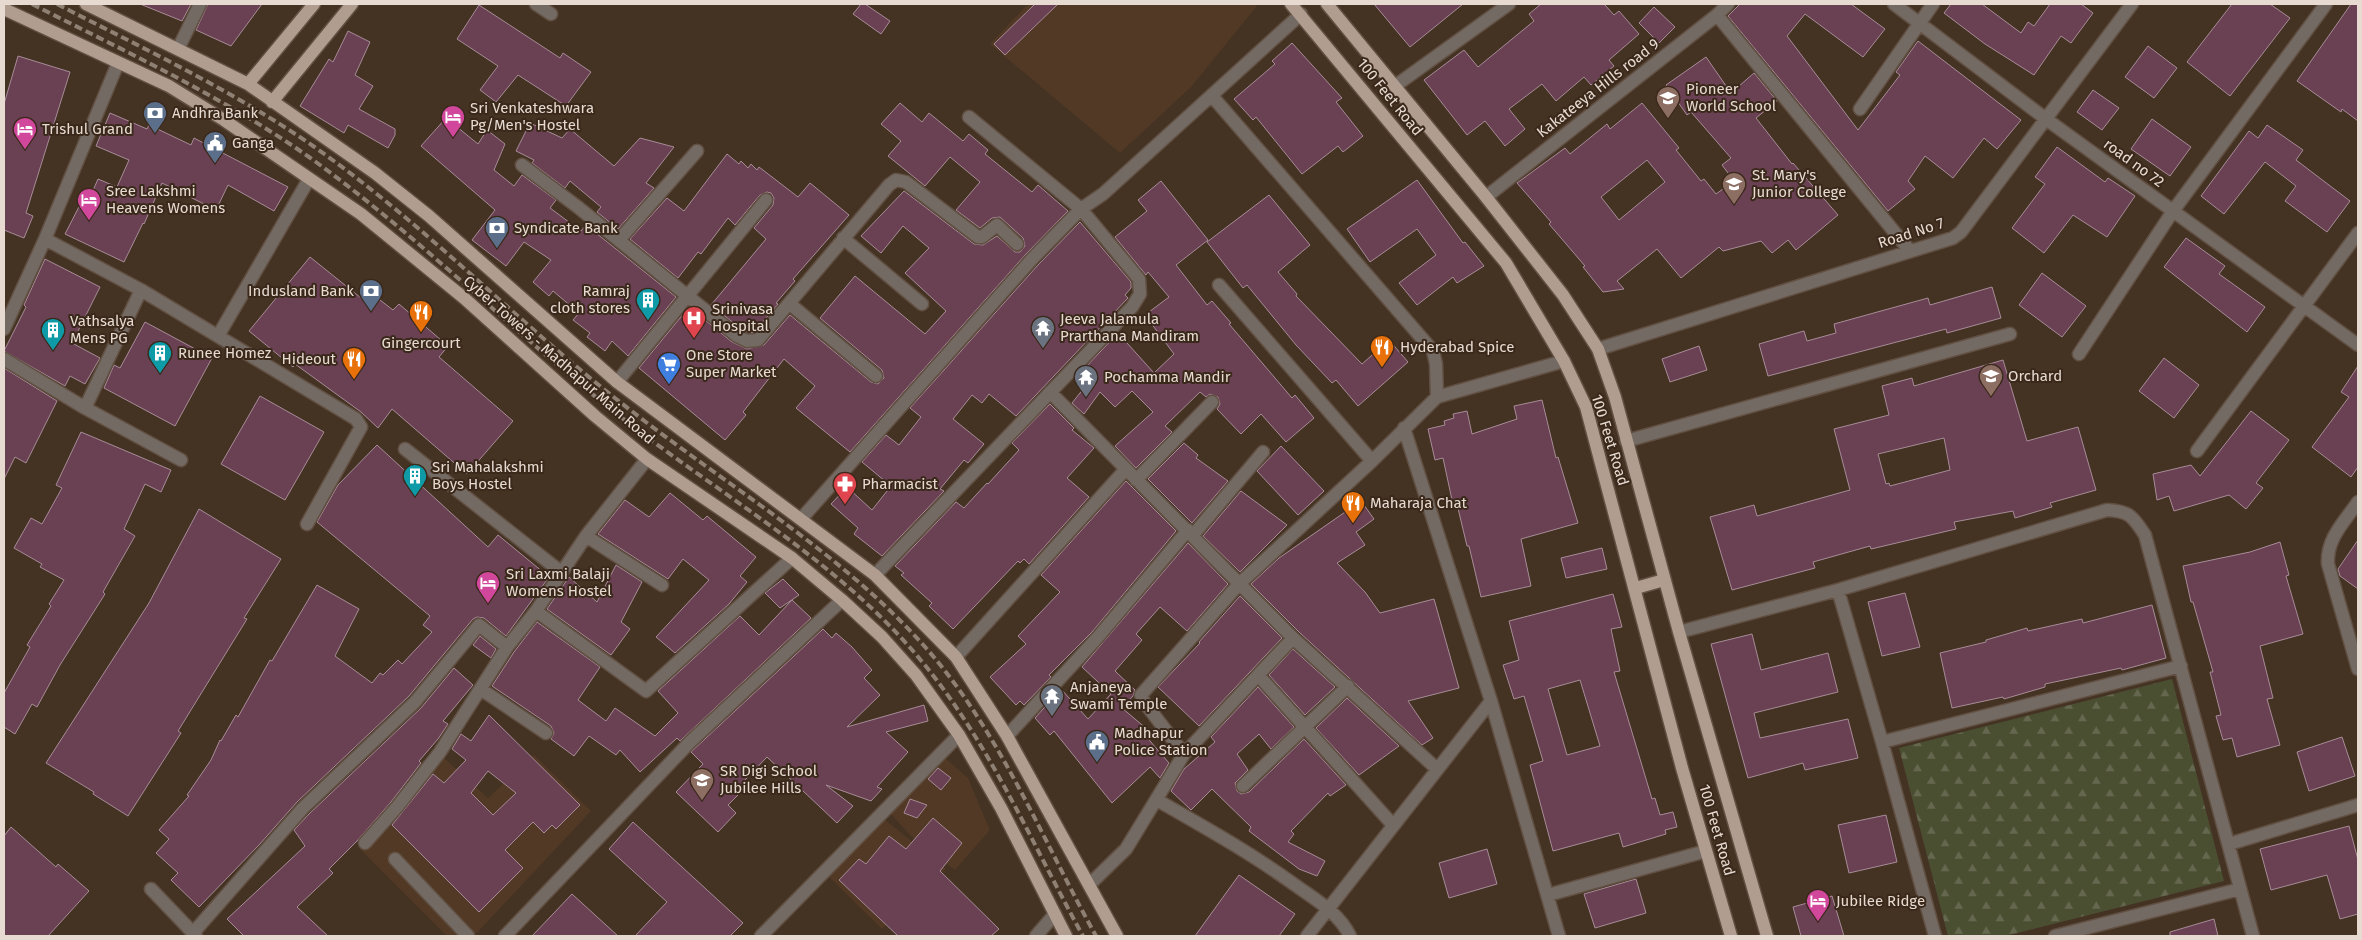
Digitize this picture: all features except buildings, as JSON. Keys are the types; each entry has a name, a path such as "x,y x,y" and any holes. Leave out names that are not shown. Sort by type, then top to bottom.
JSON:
{"main road":[{"name":"Cyber Towers - Madhapur Main Road","path":"86,4 248,84 375,173 429,216 617,382 875,575 956,657 1007,736 1117,936"},
{"path":"248,84 314,4"},
{"path":"272,102 352,4"},
{"name":"100 Feet Road","path":"1291,4 1506,263 1564,361 1586,407 1636,588 1682,768 1732,936"},
{"name":"100 Feet Road","path":"1327,4 1396,86 1563,295 1598,349 1615,397 1678,632 1767,936"},
{"name":"Cyber Towers - Madhapur Main Road","path":"4,9 168,86 216,115 361,214 464,298 595,416 647,459 792,558 842,600 882,637 916,675 959,735 1001,808 1066,936"},
{"path":"1636,588 1664,580"}],"street":[{"path":"178,49 200,4"},
{"path":"536,4 551,14"},
{"path":"1396,86 1509,4"},
{"name":"Kakateeya Hills road 9","path":"1486,197 1717,15 1728,4"},
{"name":"road no 72","path":"1894,4 2046,119 2358,345"},
{"path":"1860,109 1933,4"},
{"name":"Road No 7","path":"1598,349 1943,242 1961,232 2132,4"},
{"path":"2079,354 2173,211 2326,4"},
{"path":"801,519 1032,259 1081,209 1103,194 1301,14"},
{"path":"1717,15 1910,251"},
{"path":"4,328 45,239 118,63"},
{"path":"1212,96 1433,351 1436,364 1436,397"},
{"path":"875,575 1132,307 1141,287 1139,279 1081,209 968,117"},
{"path":"620,240 697,151"},
{"path":"522,165 620,240 737,336 747,341 758,340 790,304 888,184 896,180 906,182 978,237 982,237 997,225 1017,244"},
{"path":"218,336 309,179"},
{"path":"617,382 766,200"},
{"path":"2197,451 2358,234"},
{"path":"843,238 922,304"},
{"path":"45,239 141,290 356,419 361,427 306,524"},
{"path":"1219,285 1372,461"},
{"path":"86,408 141,290"},
{"path":"790,304 876,376"},
{"path":"1626,441 2010,334"},
{"path":"4,359 86,408 181,460"},
{"path":"1184,754 1140,695 1239,584 1372,461 1436,397 1564,361"},
{"path":"1050,392 1293,638 1438,769"},
{"path":"1136,480 1212,402"},
{"path":"1404,428 1491,701 1559,936"},
{"path":"405,449 561,572"},
{"path":"1007,736 1098,637 1262,452"},
{"path":"365,843 397,807 440,752 482,690 507,647 536,611 586,536 647,459"},
{"path":"956,657 1125,470"},
{"path":"2358,502 2331,540 2327,552 2328,564 2358,669"},
{"path":"1678,632 1838,590 2107,510 2124,511 2135,520 2145,535 2253,936"},
{"path":"586,536 662,584"},
{"path":"536,611 646,691 792,558"},
{"path":"1838,590 1935,936"},
{"path":"505,936 690,742 842,600"},
{"path":"151,889 195,935 303,808 415,702 479,625 507,647"},
{"path":"1090,884 1126,849 1184,754 1293,638"},
{"path":"1882,742 2181,666"},
{"path":"1258,675 1393,826"},
{"path":"1243,786 1348,686"},
{"path":"482,690 546,733"},
{"path":"1307,936 1491,701"},
{"path":"761,936 959,735"},
{"path":"1157,800 1252,855 1328,909 1345,925 1350,936"},
{"path":"2229,844 2358,805"},
{"path":"1548,895 1706,850"},
{"path":"395,859 468,936"},
{"path":"2055,936 2240,889"},
{"path":"1036,936 1055,914"}],"shaded area":[{"path":"1028,4 1254,4 1257,6 1191,87 1120,153 990,44"},
{"path":"534,755 591,811 474,936 447,936 360,849 442,756 488,798"},
{"path":"943,756 968,778 990,830 955,870 912,837 889,812"},
{"path":"884,819 946,869 882,929 828,876"}],"green space":[{"path":"2172,679 2224,881 2005,936 1948,936 1899,748"}],"railway":[{"path":"32,4 208,94 309,157 387,217 536,347 612,410 772,527 850,588 886,622 919,658 967,723 1008,793 1083,936"},
{"path":"57,4 219,88 313,146 392,207 581,371 659,432 818,548 856,580 926,648 976,715 1019,787 1096,936"}],"place":[{"name":"Pioneer World School","path":"1668,119"},
{"name":"Andhra Bank","path":"155,134"},
{"name":"Sri Venkateshwara Pg/Men's Hostel","path":"453,138"},
{"name":"Trishul Grand","path":"25,150"},
{"name":"Ganga","path":"215,164"},
{"name":"St. Mary's Junior College","path":"1734,205"},
{"name":"Sree Lakshmi Heavens Womens","path":"89,221"},
{"name":"Syndicate Bank","path":"497,249"},
{"name":"Indusland Bank","path":"371,312"},
{"name":"Ramraj cloth stores","path":"648,321"},
{"name":"Gingercourt","path":"421,333"},
{"name":"Srinivasa Hospital","path":"694,339"},
{"name":"Jeeva Jalamula Prarthana Mandiram","path":"1043,349"},
{"name":"Vathsalya Mens PG","path":"53,351"},
{"name":"Hyderabad Spice","path":"1382,368"},
{"name":"Runee Homez","path":"160,374"},
{"name":"Hideout","path":"354,380"},
{"name":"One Store Super Market","path":"669,385"},
{"name":"Orchard","path":"1991,397"},
{"name":"Pochamma Mandir","path":"1086,398"},
{"name":"Sri Mahalakshmi Boys Hostel","path":"415,497"},
{"name":"Pharmacist","path":"845,505"},
{"name":"Maharaja Chat","path":"1353,524"},
{"name":"Sri Laxmi Balaji Womens Hostel","path":"488,604"},
{"name":"Anjaneya Swami Temple","path":"1052,717"},
{"name":"Madhapur Police Station","path":"1097,763"},
{"name":"SR Digi School Jubilee Hills","path":"702,801"},
{"name":"Jubilee Ridge","path":"1818,922"}]}
